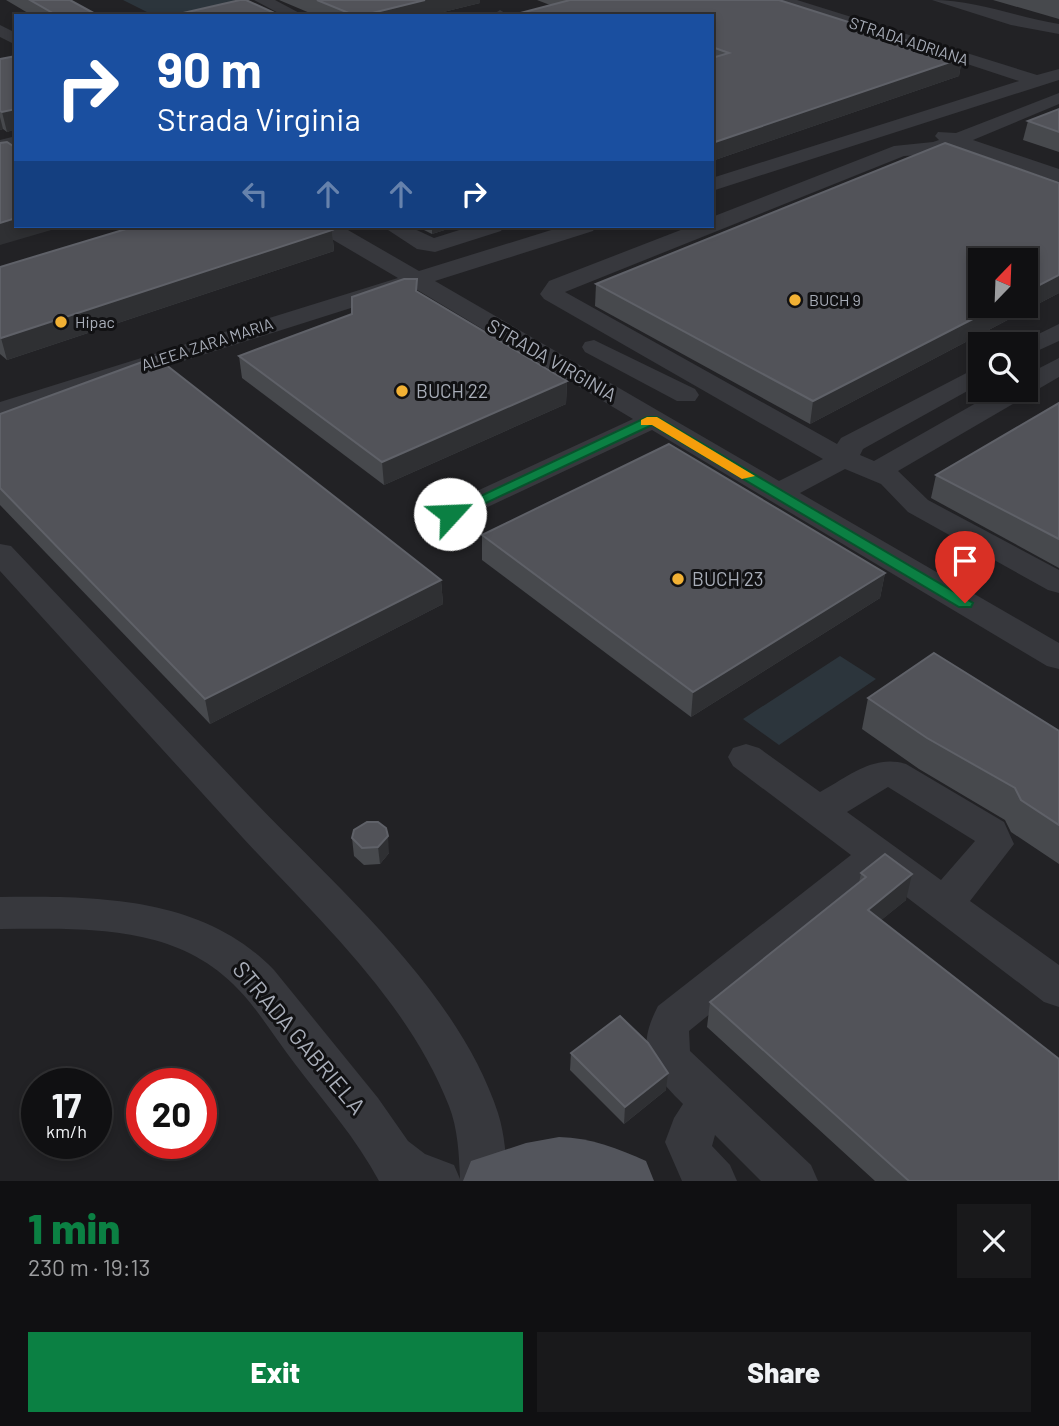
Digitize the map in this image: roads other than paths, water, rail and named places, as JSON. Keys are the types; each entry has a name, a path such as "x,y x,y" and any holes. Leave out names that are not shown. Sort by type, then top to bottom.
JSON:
{"main road":[{"path":"492,1181 533,1166 553,1163 582,1164 608,1171 625,1181"}],"street":[{"path":"262,0 293,14"},
{"name":"STRADA ADRIANA","path":"781,0 1037,81"},
{"path":"940,0 1017,22 1059,29"},
{"path":"714,184 1059,74"},
{"path":"714,224 901,150 936,148 1059,98"},
{"path":"908,122 1059,176"},
{"name":"STRADA VIRGINIA","path":"339,228 415,280 1059,658"},
{"path":"397,228 425,244 435,245 487,228"},
{"path":"415,280 579,228"},
{"path":"703,228 556,286 552,294 555,299 844,458 877,471 899,485 918,506 1059,583"},
{"name":"ALEEA ZARA MARIA","path":"0,411 415,280"},
{"path":"1038,342 1059,331"},
{"path":"594,347 695,401"},
{"path":"1038,379 1059,366"},
{"path":"607,393 644,374"},
{"path":"777,493 844,458 851,444 968,381"},
{"path":"877,471 997,402"},
{"path":"450,514 652,420"},
{"path":"0,553 332,907 409,1001 450,1060 472,1105 481,1141 484,1181"},
{"path":"746,758 1059,989"},
{"path":"819,811 883,773 893,773 991,832 995,844 944,904"},
{"path":"794,1181 674,1065 666,1050 665,1034 673,1019 878,855"},
{"name":"STRADA GABRIELA","path":"0,913 101,914 138,919 177,928 213,944 242,966 371,1124 398,1169"},
{"path":"713,1181 690,1157 688,1138 691,1126 714,1104"},
{"path":"398,1169 437,1181"}],"place":[{"name":"BUCH 9","path":"795,300"},
{"name":"Hipac","path":"61,322"},
{"name":"BUCH 22","path":"402,391"},
{"name":"BUCH 23","path":"678,579"}]}
